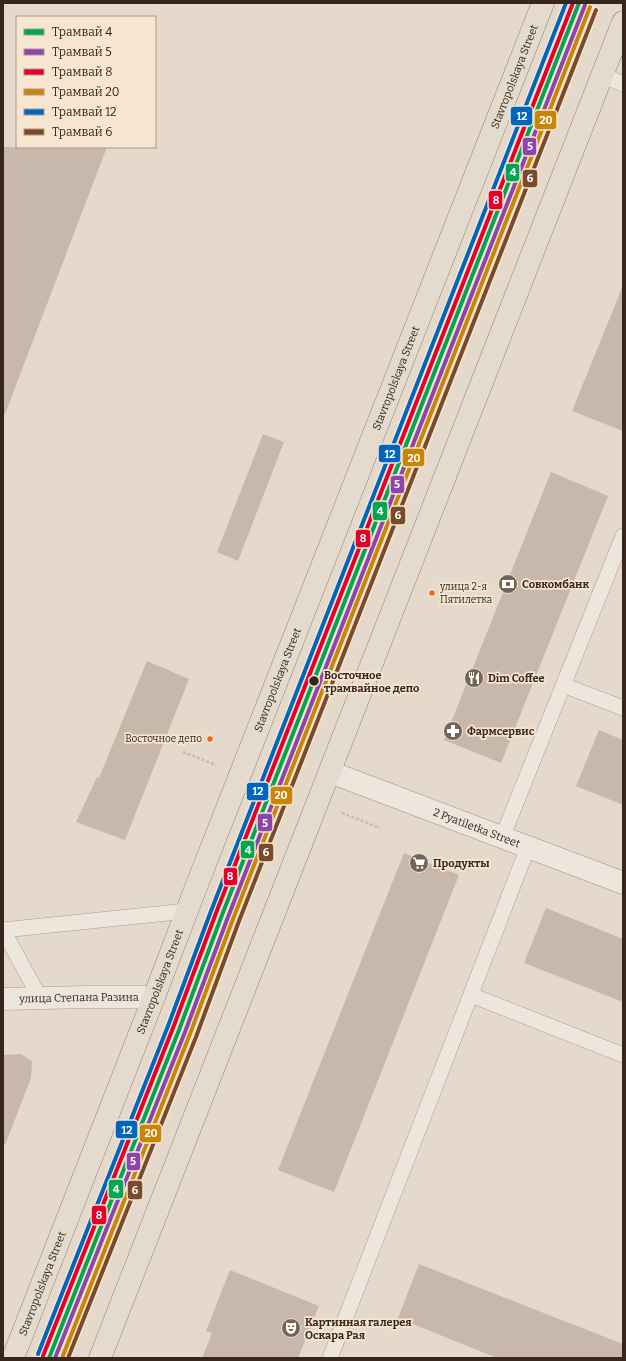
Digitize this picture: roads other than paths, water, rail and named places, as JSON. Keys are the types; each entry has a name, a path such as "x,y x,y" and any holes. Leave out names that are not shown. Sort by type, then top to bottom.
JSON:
{"main road":[{"name":"Stavropolskaya Street","path":"13,1358 543,3"},
{"path":"100,1358 623,22"},
{"name":"2 Pyatiletka Street","path":"330,772 623,883"},
{"name":"улица Степана Разина","path":"3,999 154,997"}],"lane":[{"path":"602,75 623,84"},
{"path":"502,838 623,536"},
{"path":"563,685 623,708"},
{"path":"330,1358 528,847"},
{"path":"40,998 3,930 187,911"},
{"path":"471,995 623,1055"}],"tram line":[{"name":"12","path":"38,1354 168,1026 211,911 566,3"},
{"name":"8","path":"43,1356 173,1028 216,913 573,3"},
{"name":"4","path":"49,1358 179,1030 222,915 579,3"},
{"name":"5","path":"55,1358 185,1032 228,917 585,5"},
{"name":"20","path":"62,1358 190,1034 233,919 590,7"},
{"name":"6","path":"68,1358 196,1037 239,921 596,10"}],"place":[{"name":"Совкомбанк","path":"508,584"},
{"name":"улица 2-я Пятилетка","path":"432,593"},
{"name":"Dim Coffee","path":"474,678"},
{"name":"Восточное трамвайное депо","path":"314,681"},
{"name":"Фармсервис","path":"453,731"},
{"name":"Восточное депо","path":"210,739"},
{"name":"Продукты","path":"419,863"},
{"name":"Картинная галерея Оскара Рая","path":"291,1328"}]}
